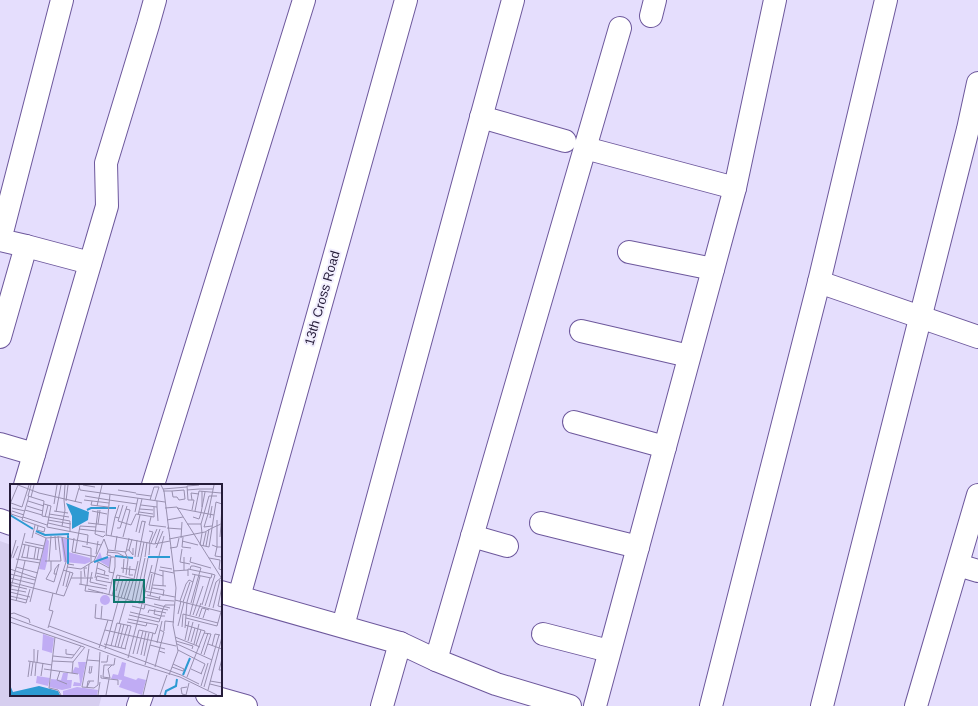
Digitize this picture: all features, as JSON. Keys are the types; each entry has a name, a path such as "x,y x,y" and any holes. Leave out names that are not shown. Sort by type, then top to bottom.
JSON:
{"street":[{"path":"62,0 0,240 90,263"},
{"path":"25,484 107,206 106,163 155,0"},
{"path":"153,484 304,0"},
{"name":"13th Cross Road","path":"230,594 406,0"},
{"path":"343,626 514,0"},
{"path":"595,706 735,188 775,0"},
{"path":"711,706 819,282 886,0"},
{"path":"436,660 472,536 575,145 620,28"},
{"path":"822,706 920,317 973,130 978,83"},
{"path":"481,117 575,145 735,188"},
{"path":"0,337 26,246"},
{"path":"629,252 713,269"},
{"path":"819,282 978,337"},
{"path":"581,331 689,356"},
{"path":"574,422 665,446"},
{"path":"0,444 34,454"},
{"path":"916,706 968,568 978,495"},
{"path":"0,520 10,524"},
{"path":"542,523 638,547"},
{"path":"472,536 507,546"},
{"path":"230,594 400,643 436,660 496,684 527,700 570,706"},
{"path":"543,634 609,651"},
{"path":"382,706 400,643"},
{"path":"138,706 142,696"},
{"path":"211,696 246,706"}],"shaded area":[{"path":"0,541 10,545 10,696 102,696 99,706 0,706"}]}
